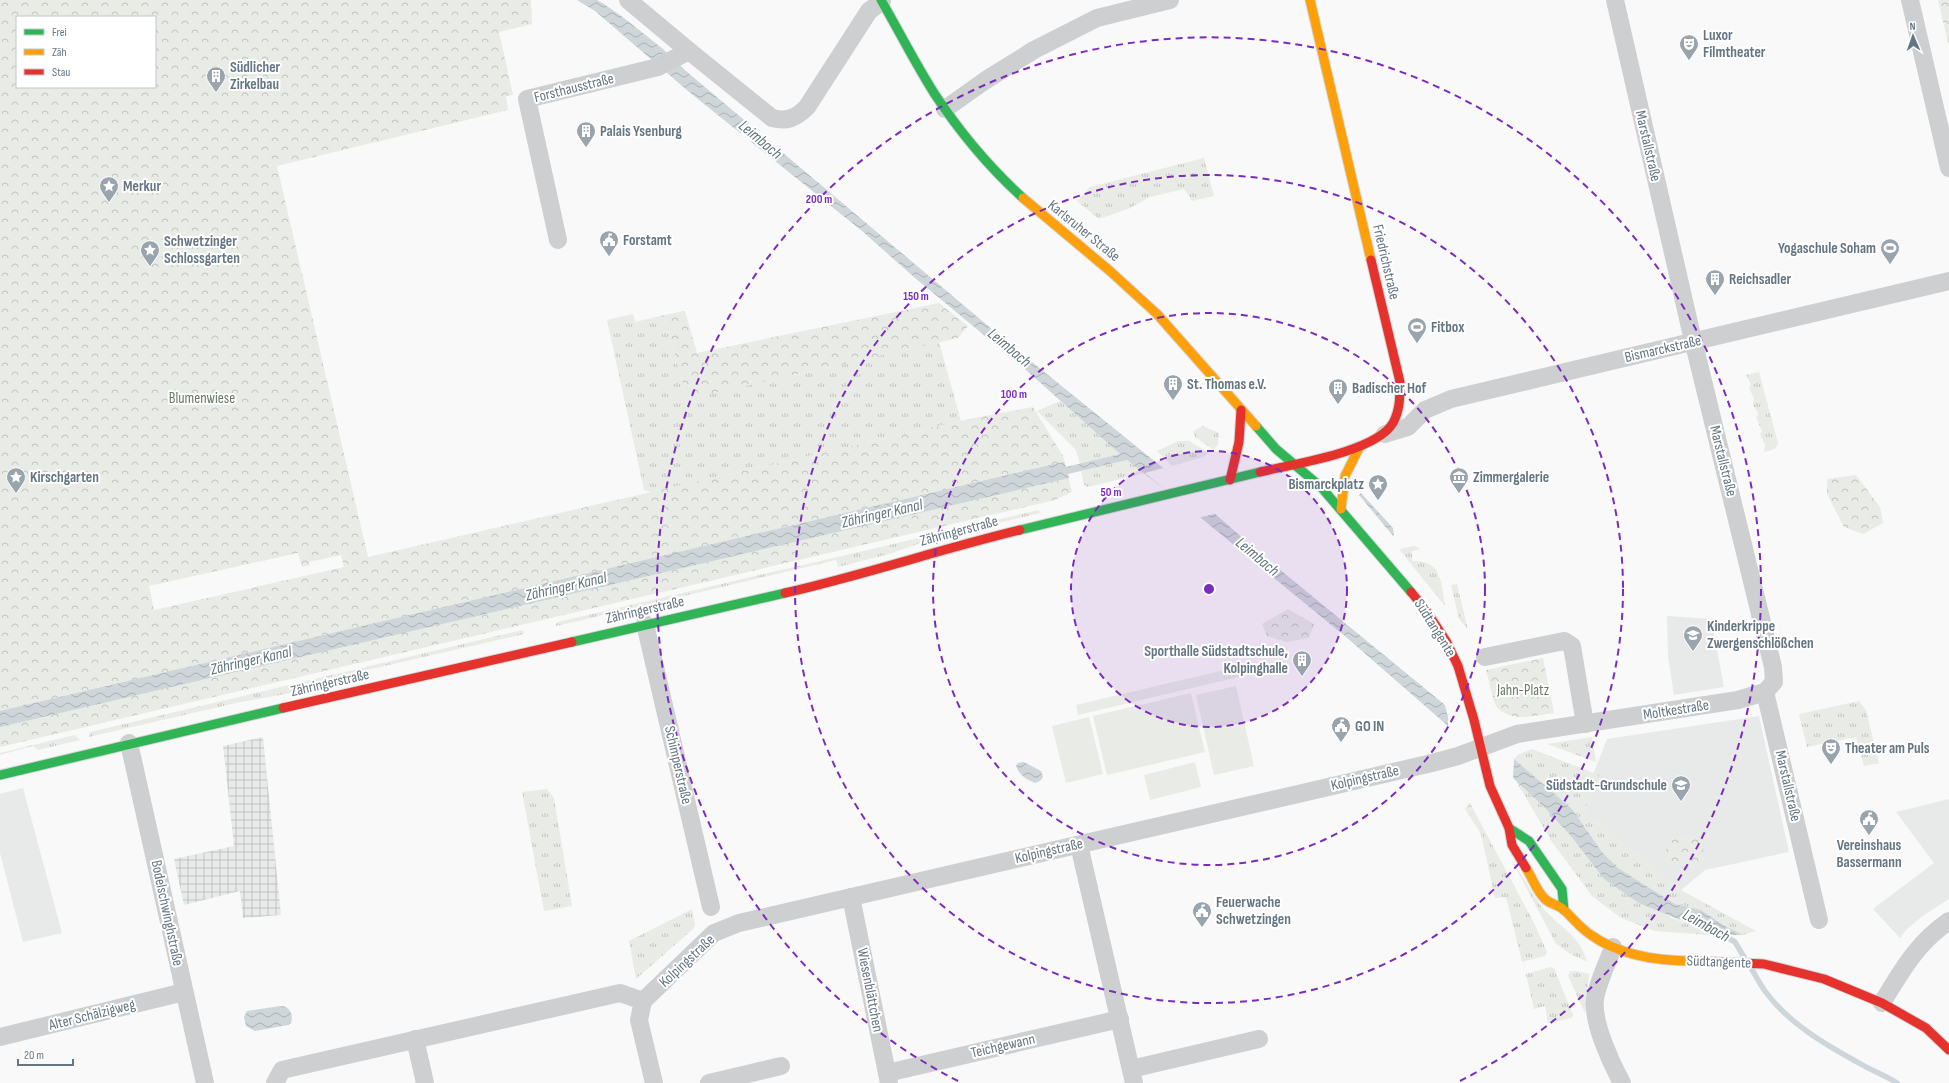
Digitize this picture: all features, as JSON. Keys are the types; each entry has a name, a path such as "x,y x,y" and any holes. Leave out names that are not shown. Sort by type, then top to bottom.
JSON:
{"main road":[{"name":"Friedrichstraße","path":"1295,465 1359,448 1385,434 1397,418 1400,408 1400,382 1332,100 1310,0"},
{"name":"Karlsruher Straße","path":"881,1 922,74 945,108 1004,180 1032,207 1110,271 1147,304 1276,449 1295,465"},
{"path":"1230,480 1239,442 1241,410"},
{"path":"1341,509 1345,476 1359,448"},
{"name":"Zähringerstraße","path":"0,775 129,743 840,580 926,554 988,538 1295,465"},
{"name":"Südtangente","path":"1295,465 1321,487 1341,509 1406,584 1440,630 1458,666 1466,690 1490,786 1509,828 1512,845 1545,899 1564,910 1568,916 1592,935 1613,947 1654,958 1764,964 1817,977 1882,1003 1926,1028 1949,1050"},
{"path":"1509,828 1529,841 1562,889 1564,910"}],"street":[{"path":"628,0 682,55 772,118 782,121 789,120 800,114 807,107 869,11 881,1"},
{"path":"945,108 968,91 1029,54 1097,18 1170,0"},
{"name":"Marstallstraße","path":"1615,0 1694,342 1773,667 1774,682 1765,692 1819,920"},
{"path":"1910,0 1949,168"},
{"name":"Forsthausstraße","path":"558,240 527,99 658,67 682,55"},
{"name":"Bismarckstraße","path":"1385,434 1408,426 1425,410 1451,399 1949,280"},
{"name":"Schimperstraße","path":"645,624 711,907"},
{"path":"1485,657 1564,641 1572,646 1586,724"},
{"name":"Moltkestraße","path":"1480,748 1517,734 1738,700 1765,692"},
{"name":"Bodelschwinghstraße","path":"129,743 205,1083"},
{"name":"Kolpingstraße","path":"643,1001 714,933 739,923 1432,763 1480,748"},
{"path":"1079,845 1133,1076 1259,1039"},
{"name":"Wiesenblättchen","path":"851,897 888,1078"},
{"path":"1882,1003 1917,949 1927,938 1949,921"},
{"path":"1613,947 1596,994 1595,1010 1600,1031 1622,1083"},
{"name":"Alter Schälzigweg","path":"0,1037 184,992"},
{"path":"275,1083 282,1070 620,993 643,1001 639,1020 654,1083"},
{"name":"Teichgewann","path":"888,1078 1120,1019"},
{"path":"415,1039 425,1083"},
{"path":"709,1083 781,1066"}],"shaded area":[{"name":"Kinderkrippe Zwergenschlößchen","path":"1667,616 1711,619 1724,687 1674,695 1668,656"},
{"name":"Südstadt-Grundschule","path":"1759,716 1789,852 1705,870 1681,890 1580,808 1607,739"},
{"path":"263,737 281,915 243,918 240,891 184,905 174,859 234,846 223,746"},
{"path":"23,788 62,933 23,942 0,853 0,794"},
{"path":"1949,799 1949,899 1924,915 1907,929 1900,938 1873,909 1934,863 1896,812"}],"green space":[{"name":"Schwetzinger Schlossgarten","path":"0,0 531,0 532,24 499,32 513,95 506,96 508,110 277,166 368,557 974,418 1033,407 1063,456 1072,492 1055,500 0,747","holes":["298,553 302,567 310,565 309,562 341,555 344,567 154,610 149,586"]},
{"path":"1938,0 1949,0 1949,47"},
{"path":"1204,158 1214,196 1192,201 1184,189 1150,197 1128,209 1099,219 1077,201 1090,187"},
{"path":"939,303 968,326 958,338 687,399 664,315 685,311 697,353"},
{"path":"633,314 635,322 664,315 687,399 939,342 961,421 652,492 644,490 607,320"},
{"path":"1759,372 1778,443 1775,449 1764,452 1765,445 1760,434 1762,431 1756,417 1758,415 1757,410 1754,408 1754,399 1749,387 1751,384 1746,375"},
{"path":"1060,401 1120,454 1080,464 1076,450 1037,411"},
{"path":"1203,426 1219,433 1218,445 1213,449 1195,437 1193,431"},
{"path":"1178,441 1189,441 1209,453 1203,457 1172,466 1157,451"},
{"path":"1127,460 1145,473 1088,487 1084,485 1081,471"},
{"path":"1856,475 1880,507 1883,523 1863,534 1844,527 1827,494 1827,479"},
{"path":"1039,510 1040,513 935,538 889,554 838,567 836,560 578,621 555,625 558,622"},
{"path":"1415,546 1420,549 1412,551 1413,561 1430,564 1435,569 1441,581 1445,605 1399,549"},
{"path":"1457,584 1468,630 1459,619 1451,585"},
{"path":"1288,609 1314,624 1309,638 1286,642 1267,636 1262,624"},
{"path":"523,630 524,634 332,678 323,687 236,703 89,737 90,732"},
{"name":"Jahn-Platz","path":"1543,658 1554,713 1516,717 1502,712 1496,706 1486,670"},
{"path":"1237,667 1239,677 1078,715 1076,705"},
{"path":"1236,686 1254,766 1214,775 1196,695"},
{"path":"1191,693 1205,752 1107,775 1093,716"},
{"path":"1859,701 1866,710 1879,763 1864,766 1856,737 1807,747 1799,714"},
{"path":"1089,717 1103,774 1066,783 1052,726"},
{"path":"75,735 80,740 38,750 33,746 0,755 0,753"},
{"path":"1592,737 1596,762 1547,744"},
{"path":"1532,749 1599,775 1584,811 1681,890 1756,931 1743,935 1725,926 1701,910 1675,904 1618,868 1602,852 1572,809 1514,759 1519,754"},
{"path":"1195,762 1201,787 1150,800 1144,775"},
{"path":"1516,781 1543,806 1570,835 1604,879 1672,918 1702,929 1709,935 1655,931 1621,918 1592,896 1552,842"},
{"path":"547,789 554,798 572,906 544,911 522,792"},
{"path":"1470,803 1534,923 1547,952 1545,956 1522,962 1506,897 1495,898 1481,834 1465,809"},
{"path":"1695,833 1703,846 1704,859 1690,869 1665,862 1665,853 1669,839"},
{"path":"1510,857 1542,907 1574,938 1584,952 1587,962 1569,953 1556,944"},
{"path":"692,909 695,925 693,929 636,979 629,941"},
{"path":"1550,967 1554,968 1573,1015 1572,1018 1548,1023 1545,1006 1534,1009 1526,974"},
{"path":"1570,971 1589,974 1585,1013 1568,976"}],"water":[{"name":"Zähringer Kanal","path":"577,0 597,0 624,18 663,49 686,71 1006,341 1163,468 1262,555 1445,705 1448,717 1448,726 1346,637 1201,518 1127,460 1068,474 1069,478 0,727 0,711 1059,463 1064,462 1066,467 1120,454 1026,370 915,278 862,231 688,91 595,11"},
{"path":"1361,493 1393,528 1394,537 1359,495"},
{"path":"1514,759 1572,809 1602,852 1618,868 1675,904 1701,910 1725,926 1743,935 1709,935 1702,929 1639,903 1604,879 1570,835 1543,806 1513,778"},
{"path":"1024,762 1041,771 1043,777 1040,781 1035,783 1021,775 1016,766 1018,763"},
{"path":"280,1006 286,1007 290,1011 292,1020 288,1025 255,1031 246,1026 244,1017 247,1011"}],"pier":[{"path":"749,123 759,131 749,143 739,135"},
{"path":"1163,468 1218,513 1198,518 1145,473"}],"waterway":[{"name":"Leimbach","path":"1716,931 1735,942 1744,957"},
{"name":"Leimbach","path":"1751,968 1774,1003 1796,1023 1834,1049 1897,1083"}],"traffic: fast":[{"path":"881,0 934,93 964,135 987,162 1023,198"},
{"path":"1256,426 1276,449 1321,487 1411,592"},
{"path":"1020,530 1260,472"},
{"path":"572,642 785,593"},
{"path":"0,775 283,708"},
{"path":"1509,828 1529,841 1562,889 1564,910"}],"traffic: slow":[{"path":"1310,0 1371,260"},
{"path":"1023,198 1110,271 1157,314 1256,426"},
{"path":"1341,509 1345,476 1359,448"},
{"path":"1526,868 1545,899 1562,908 1583,929 1602,942 1614,948 1640,956 1667,960 1693,961"}],"traffic: jam":[{"path":"1260,472 1312,461 1352,449 1370,442 1384,433 1393,423 1400,398 1400,382 1371,260"},
{"path":"1230,480 1239,442 1241,410"},
{"path":"785,593 1020,530"},
{"path":"1411,592 1425,609 1446,641 1458,666 1474,720 1490,786 1509,828 1512,845 1526,868"},
{"path":"283,708 572,642"},
{"path":"1693,961 1764,964 1824,979 1882,1003 1926,1028 1949,1050"}],"place":[{"name":"Luxor Filmtheater","path":"1689,61"},
{"name":"Südlicher Zirkelbau","path":"216,93"},
{"name":"Palais Ysenburg","path":"586,148"},
{"name":"Merkur","path":"109,203"},
{"name":"Forstamt","path":"609,257"},
{"name":"Yogaschule Soham","path":"1890,265"},
{"name":"Schwetzinger Schlossgarten","path":"150,267"},
{"name":"Reichsadler","path":"1715,296"},
{"name":"Fitbox","path":"1417,344"},
{"name":"St. Thomas e.V.","path":"1173,401"},
{"name":"Badischer Hof","path":"1338,405"},
{"name":"Kirschgarten","path":"16,494"},
{"name":"Zimmergalerie","path":"1459,494"},
{"name":"Bismarckplatz","path":"1378,501"},
{"name":"Kinderkrippe Zwergenschlößchen","path":"1693,652"},
{"name":"Sporthalle Südstadtschule, Kolpinghalle","path":"1302,677"},
{"name":"GO IN","path":"1341,743"},
{"name":"Theater am Puls","path":"1831,765"},
{"name":"Südstadt-Grundschule","path":"1681,802"},
{"name":"Vereinshaus Bassermann","path":"1869,836"},
{"name":"Feuerwache Schwetzingen","path":"1202,928"}],"park label":[{"name":"Blumenwiese","path":"202,398"}]}
